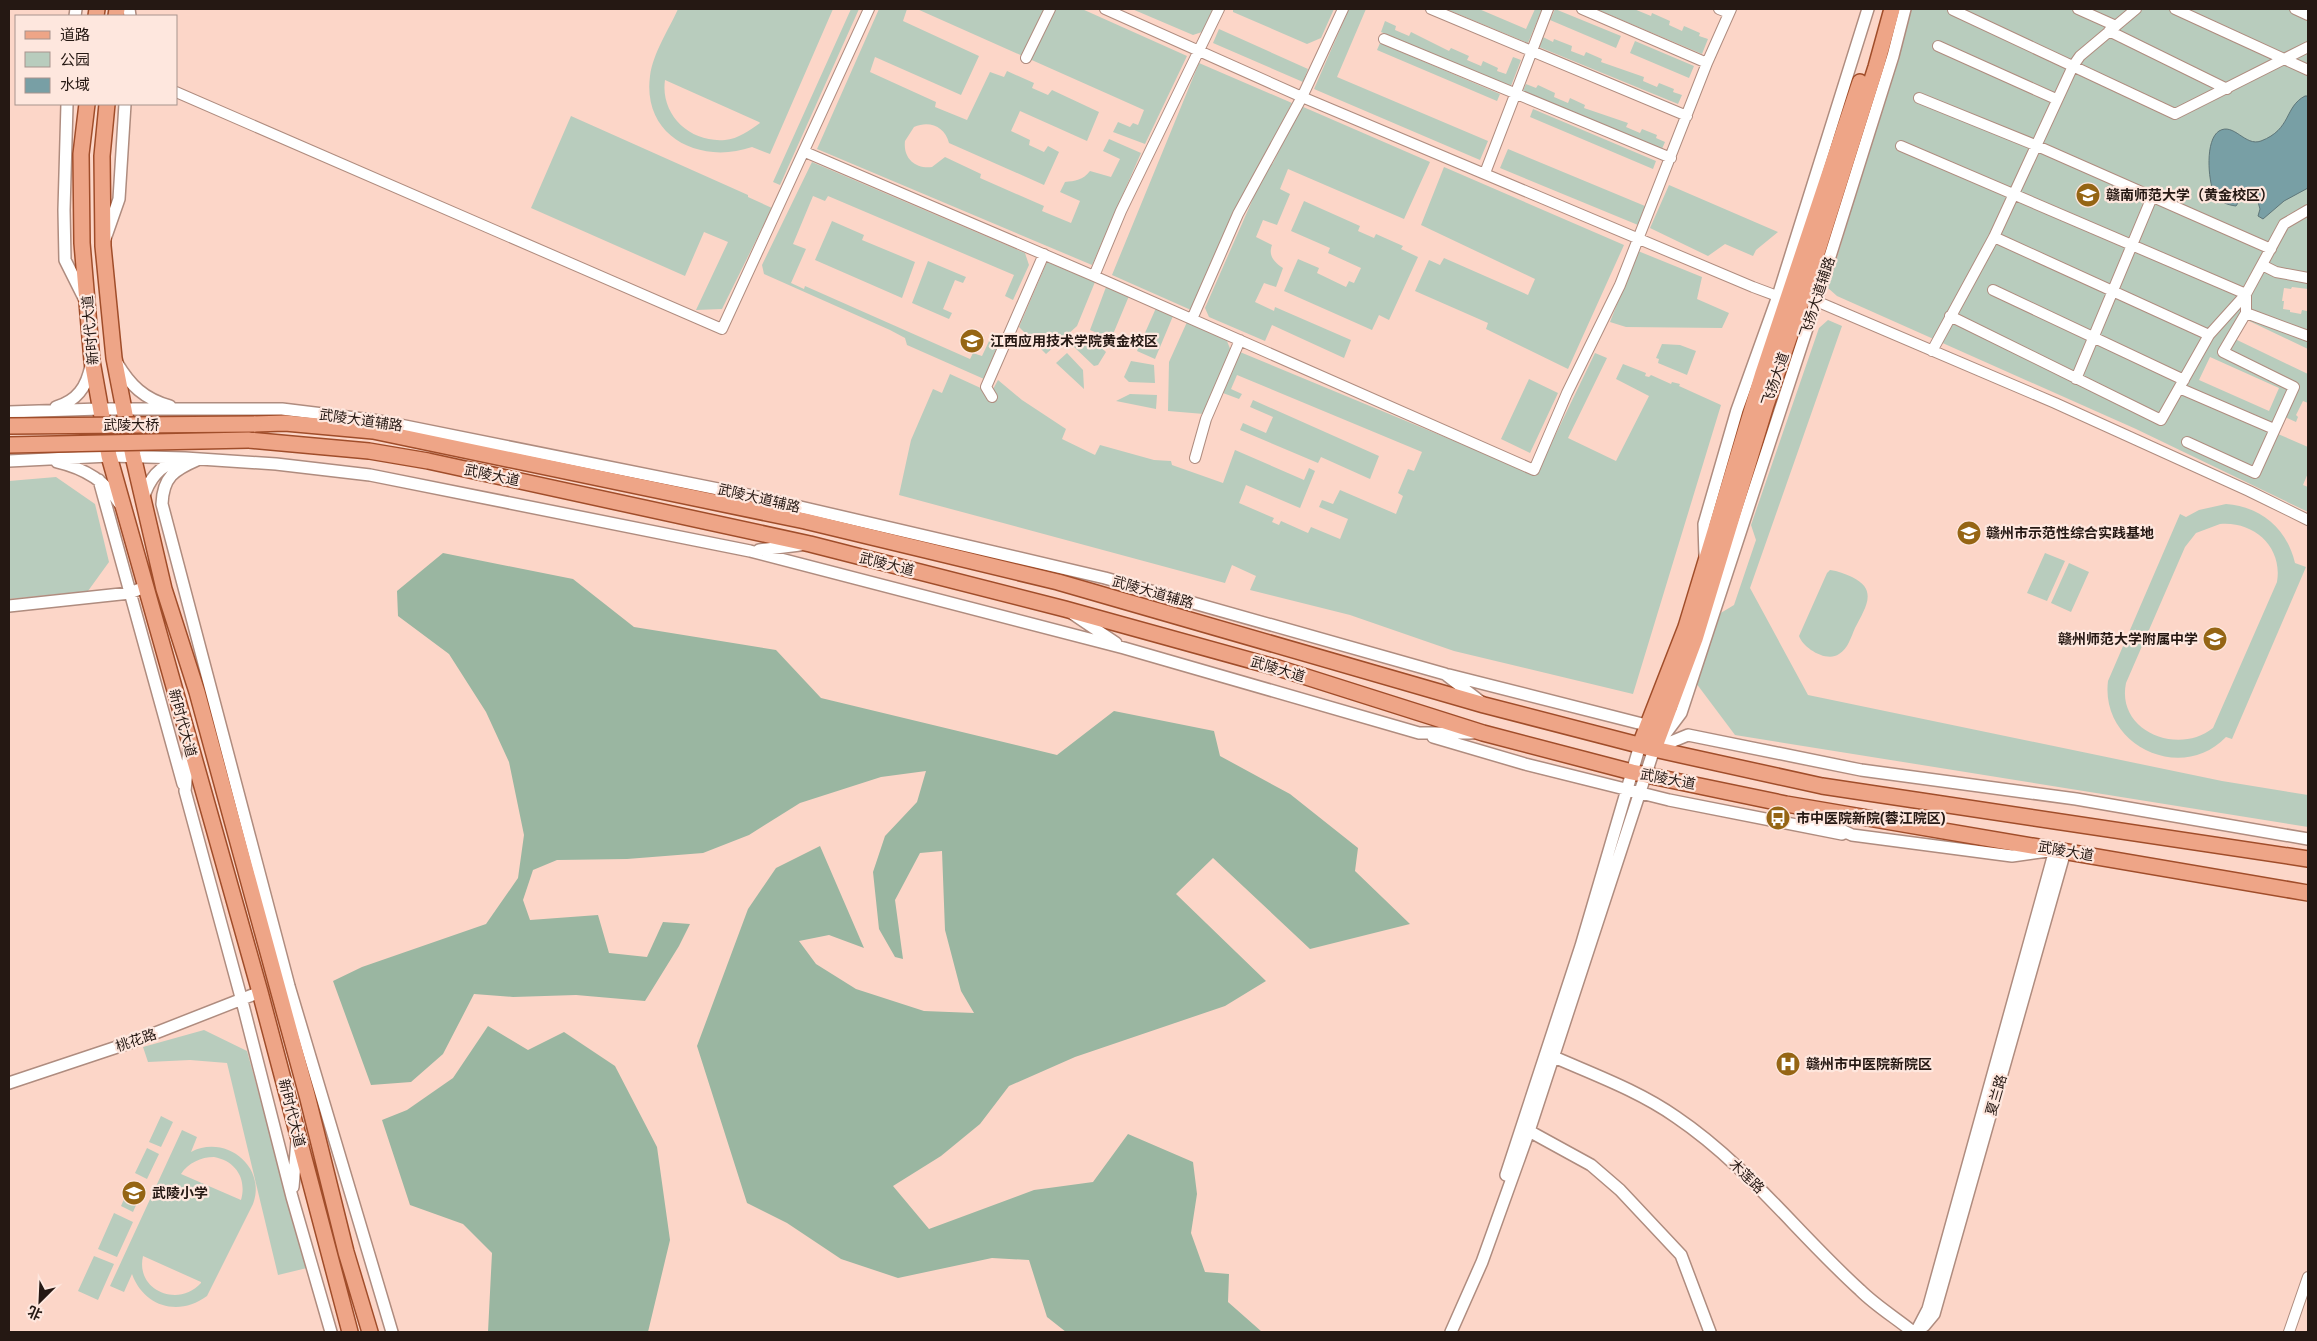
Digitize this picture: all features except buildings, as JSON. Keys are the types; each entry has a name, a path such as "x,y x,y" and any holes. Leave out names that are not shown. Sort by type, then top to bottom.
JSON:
{"main road":[{"name":"飞扬大道","path":"1647,747 1659,728 1695,638 1766,406 1823,196 1882,9"},
{"name":"飞扬大道","path":"1659,728 1686,627 1763,373 1796,300 1822,235 1876,67 1892,9"},
{"name":"新时代大道","path":"86,105 81,154 82,243 92,361 99,409 109,456 122,506 147,586 189,747 260,992 350,1332"},
{"name":"新时代大道","path":"107,105 102,156 103,246 114,358 133,456 164,589 197,692 304,1086 346,1252 370,1332"},
{"name":"武陵大道","path":"254,424 285,423 373,431 805,521 1058,582 1484,705 1647,747 1822,786 2308,859"},
{"name":"武陵大桥","path":"9,426 38,424 254,424"},
{"name":"武陵大桥","path":"9,444 249,440"},
{"name":"武陵大道","path":"249,440 369,451 428,461 810,544 1065,609 1278,668 1482,732 1639,774 1786,804 2308,893"}],"street":[{"path":"178,93 722,329 805,152 869,9"},
{"path":"1026,58 1050,9"},
{"path":"1105,9 1302,97 1638,239 1932,350 2055,403 2308,520"},
{"path":"1094,276 1121,211 1220,9"},
{"path":"1192,319 1238,214 1302,97 1343,9"},
{"path":"1431,9 1687,116"},
{"path":"1485,173 1548,9"},
{"path":"1582,9 1707,63"},
{"path":"805,152 1044,254 1534,470 1568,393 1620,285 1707,63 1730,11 1719,9"},
{"name":"飞扬大道辅路","path":"1796,300 1822,154 1868,9"},
{"name":"飞扬大道辅路","path":"1705,568 1704,524 1737,410 1850,194 1893,56 1905,9"},
{"path":"2078,9 2112,29 2227,89"},
{"path":"1932,350 1994,237 2013,192 2073,66 2080,56 2136,9"},
{"path":"2176,9 2308,70"},
{"path":"2295,9 2308,15"},
{"path":"1953,10 2176,114 2308,47"},
{"path":"1384,39 1670,158"},
{"path":"1938,46 2056,99"},
{"path":"1919,98 2035,145 2271,249"},
{"path":"67,105 65,260 87,305"},
{"path":"103,246 119,199 125,105"},
{"path":"1901,146 2013,192 2246,294"},
{"path":"65,154 81,154"},
{"path":"1822,154 1823,196"},
{"path":"1822,235 1850,194"},
{"path":"2076,379 2114,292 2152,197"},
{"path":"1950,316 2161,420 2209,335 2246,294 2284,224 2308,210"},
{"path":"1994,237 2209,335"},
{"path":"992,397 986,387 1044,254"},
{"path":"2262,265 2276,272 2308,278"},
{"path":"1994,290 2094,337 2181,384 2274,429"},
{"path":"2187,442 2255,473 2294,387 2223,352 2246,313 2246,294"},
{"path":"2246,313 2308,336"},
{"path":"2293,330 2308,332"},
{"path":"1195,458 1206,419 1240,340"},
{"path":"114,358 130,384 146,397 184,410"},
{"path":"48,410 76,398 84,387 92,361"},
{"path":"1737,410 1763,373"},
{"name":"武陵大道辅路","path":"9,412 99,409 282,409 380,421 753,496 1105,578 1445,674 1484,705"},
{"path":"9,461 109,456 185,458 276,464 370,475 750,551 1124,648 1525,764 1640,793 1817,830 1852,835 2012,856 2060,850"},
{"path":"143,500 147,485 155,474 167,463 185,458"},
{"path":"199,459 170,476 163,490 162,504 289,986 392,1332"},
{"path":"36,460 70,465 84,470 112,492 122,506"},
{"path":"98,480 242,1001 292,1197 331,1332"},
{"path":"753,496 805,521"},
{"path":"750,551 810,544"},
{"path":"1058,582 1105,578"},
{"path":"9,606 130,593 147,586"},
{"path":"1065,609 1124,648"},
{"path":"1445,674 1688,735 1861,770 2086,800 2308,839"},
{"path":"197,692 220,724"},
{"path":"1419,733 1482,732"},
{"path":"1451,1332 1482,1262 1530,1131 1640,793 1639,774 1647,747 1688,735"},
{"path":"185,791 189,747"},
{"path":"1444,1332 1476,1261 1581,946 1627,790 1639,774"},
{"path":"1786,804 1852,835"},
{"name":"夏兰路","path":"1916,1332 1928,1309 2060,850"},
{"name":"桃花路","path":"9,1083 135,1041 242,1001 260,992"},
{"name":"木莲路","path":"1554,1057 1630,1091 1675,1116 1711,1143 1743,1170 1860,1291 1916,1332"},
{"path":"1530,1131 1591,1166 1620,1190 1681,1255 1710,1332"},
{"path":"292,1197 297,1134"},
{"path":"2289,1332 2308,1276"}],"green space":[{"path":"678,9 833,9 770,154 752,147 732,152 713,152 695,149 678,141 665,130 655,115 650,97 650,76 658,50","holes":["665,80 759,122 748,131 730,139 712,140 700,137 689,132 673,115 667,105"]},
{"path":"851,9 859,9 780,185 773,182"},
{"path":"879,9 907,9 903,21 979,56 961,95 875,57 870,72 936,102 935,107 967,120 990,72 1004,77 1007,71 1034,83 1032,88 1048,95 1052,90 1099,112 1087,141 1020,111 1011,131 1030,140 1029,145 1044,152 1048,146 1059,152 1044,185 949,143 947,137 940,129 926,124 914,127 905,141 906,153 915,164 932,167 945,157 981,174 980,178 1044,206 1042,211 1071,223 1080,201 1060,192 1065,182 1082,178 1090,171 1111,177 1120,159 1103,151 1109,139 1141,153 1092,265 817,149"},
{"path":"917,9 1082,9 1187,56 1145,144 1113,132 1118,122 1130,127 1133,123 1138,125 1144,110"},
{"path":"1132,9 1215,9 1205,31 1193,35"},
{"path":"1233,9 1334,9 1321,38 1307,44 1233,12"},
{"path":"1349,9 1366,9 1337,77 1488,141 1480,160 1314,89"},
{"path":"1446,9 1479,9 1526,29 1535,9 1542,9 1528,43"},
{"path":"1555,9 1621,36 1616,48 1550,20"},
{"path":"1596,9 1634,9 1651,16 1652,13 1670,21 1669,25 1682,31 1684,26 1700,33 1699,36 1708,39 1702,54"},
{"name":"赣南师范大学（黄金校区）","path":"1911,9 2308,9 2308,289 2284,288 2282,301 2284,301 2283,309 2290,310 2290,312 2301,314 2302,310 2307,311 2308,349 2245,319 2235,339 2308,374 2308,403 2303,401 2296,415 2298,417 2296,422 2285,417 2278,434 2308,447 2308,473 2303,485 2308,487 2308,512 2136,429 1837,296 1828,288","holes":["2210,357 2279,388 2269,411 2199,380"]},
{"path":"1385,21 1396,26 1395,30 1409,36 1411,32 1449,51 1451,48 1469,56 1467,60 1481,66 1483,61 1498,68 1497,71 1506,74 1513,57 1521,60 1511,86 1381,32"},
{"path":"1219,29 1308,69 1303,82 1213,43"},
{"path":"1543,37 1553,42 1554,39 1572,46 1571,51 1584,56 1586,52 1602,59 1601,62 1644,77 1643,81 1657,87 1659,83 1674,89 1673,92 1682,95 1678,104 1539,47"},
{"path":"1635,41 1694,66 1689,78 1630,53"},
{"path":"1380,43 1500,94 1497,101 1377,50"},
{"path":"1199,63 1292,103 1234,213 1191,310 1112,275"},
{"path":"1526,84 1536,88 1538,85 1555,93 1554,97 1568,103 1570,98 1585,105 1584,108 1628,123 1626,127 1640,133 1642,129 1657,135 1656,138 1665,142 1661,151 1522,93"},
{"path":"1301,106 1430,162 1404,219 1288,169 1280,189 1290,194 1277,225 1263,220 1256,237 1272,245 1271,252 1273,258 1283,268 1276,287 1264,283 1255,302 1274,311 1275,307 1351,340 1344,358 1272,325 1265,341 1209,317 1205,308 1266,169 1273,163"},
{"path":"1533,109 1656,161 1653,169 1530,117"},
{"path":"571,116 748,195 748,197 772,208 722,309 696,310 728,242 704,232 685,276 531,208"},
{"path":"1508,149 1645,206 1638,225 1500,168"},
{"path":"812,162 1025,253 1029,265 1013,300 1005,296 1014,275 828,196 825,201 813,196 793,244 806,249 791,283 804,289 805,286 970,359 973,353 982,356 991,337 997,347 984,379 907,345 905,338 890,330 764,274 762,265"},
{"path":"1444,167 1624,245 1568,369 1486,329 1488,323 1415,291 1429,260 1440,265 1444,258 1528,295 1535,279 1421,225"},
{"path":"1669,185 1778,232 1756,250 1753,256 1725,244 1708,256 1650,228"},
{"path":"1304,201 1360,226 1358,231 1374,238 1376,234 1403,246 1401,249 1418,257 1389,320 1379,315 1372,330 1284,291 1298,259 1319,268 1317,273 1346,287 1349,281 1354,283 1361,268 1328,253 1330,248 1291,231"},
{"path":"832,221 864,235 862,240 915,262 902,298 815,260"},
{"path":"1638,251 1702,277 1697,299 1729,313 1722,328 1626,327 1610,322"},
{"path":"928,261 966,277 963,283 955,280 943,309 952,313 949,319 912,303"},
{"path":"1047,262 1095,282 1077,326 1046,354 1019,327"},
{"path":"1106,287 1129,296 1111,339 1090,330"},
{"path":"1156,308 1173,316 1155,359 1137,351"},
{"path":"1828,320 1842,326 1750,588 1808,695 2222,781 2308,795 2308,827 1735,735 1696,683 1719,614 1734,605 1756,540 1751,525 1819,328"},
{"path":"1187,322 1227,341 1231,351 1204,414 1168,411 1169,362"},
{"path":"1088,335 1106,352 1098,365 1094,366 1073,346"},
{"path":"1662,344 1680,345 1696,351 1687,375 1658,363 1659,359 1656,358"},
{"path":"1240,352 1536,475 1595,353 1607,358 1568,438 1616,461 1649,396 1616,379 1623,364 1646,373 1645,376 1649,377 1651,375 1671,384 1672,382 1680,384 1679,386 1721,405 1633,694 1454,651 1350,615 1250,590 1256,576 1232,565 1225,583 899,495 911,440 933,389 942,393 950,374 985,390 992,391 998,380 1022,400 1066,429 1062,439 1095,455 1100,445 1154,460 1171,461 1172,465 1223,483 1235,450 1304,480 1309,468 1315,471 1300,508 1246,485 1239,503 1274,518 1272,522 1279,525 1281,521 1308,533 1311,527 1340,539 1348,519 1319,507 1322,500 1333,504 1340,490 1396,514 1403,496 1398,493 1408,469 1414,471 1422,452 1237,375 1231,389 1242,394 1239,399 1223,393"},
{"path":"1067,353 1083,370 1084,389 1056,363"},
{"path":"1131,361 1154,365 1155,383 1129,382 1124,377"},
{"path":"1529,379 1558,393 1530,453 1501,439"},
{"path":"1130,394 1157,395 1156,409 1116,401"},
{"path":"1253,400 1379,456 1370,479 1321,457 1318,463 1240,430 1243,423 1266,433 1273,417 1250,407"},
{"path":"56,477 95,504 109,562 88,591 9,599 9,481"},
{"path":"2226,504 2239,506 2262,515 2279,530 2286,540 2295,563 2306,567 2232,739 2226,737 2208,751 2187,757 2167,757 2147,751 2130,739 2117,723 2109,704 2108,681 2180,514 2186,517 2199,510","holes":["2220,524 2232,524 2255,532 2271,547 2278,569 2277,582 2213,728 2199,736 2183,740 2167,739 2153,734 2140,726 2130,714 2125,700 2126,683 2185,547 2196,533"]},
{"path":"443,553 573,579 634,627 776,650 821,698 1057,755 1114,711 1214,731 1220,756 1290,794 1358,848 1355,871 1410,924 1310,949 1213,858 1176,894 1266,981 1225,1006 1075,1057 1009,1086 980,1124 941,1156 893,1186 929,1229 1034,1190 1093,1182 1128,1134 1193,1162 1197,1194 1191,1233 1205,1272 1229,1274 1228,1302 1262,1332 1066,1332 1047,1317 1029,1260 992,1258 898,1278 841,1259 787,1223 747,1203 697,1046 748,909 776,868 820,846 864,948 829,935 799,941 816,964 856,989 924,1011 974,1013 961,991 945,930 942,851 920,853 895,900 903,959 895,957 879,929 873,872 885,836 917,802 926,771 881,777 800,803 749,835 703,853 627,859 557,860 533,870 523,900 530,920 598,915 609,953 647,957 663,922 690,924 679,946 645,1001 576,995 513,997 474,994 443,1054 411,1082 371,1085 333,981 362,967 486,924 518,878 524,835 509,762 486,712 449,654 398,616 397,591"},
{"path":"2045,553 2065,561 2047,601 2027,593"},
{"path":"2069,563 2089,572 2071,612 2051,603"},
{"path":"1830,570 1852,577 1860,582 1865,588 1867,600 1866,607 1847,646 1839,654 1828,657 1810,649 1801,641 1799,636"},
{"path":"488,1026 528,1050 564,1032 615,1066 657,1147 670,1240 648,1332 488,1332 492,1253 463,1224 410,1205 382,1120 407,1110 453,1078"},
{"path":"204,1030 247,1051 307,1268 278,1275 227,1063 190,1060 148,1062 143,1047"},
{"path":"161,1116 173,1122 161,1147 149,1142"},
{"path":"182,1130 197,1137 191,1152 217,1147 240,1157 254,1177 256,1190 253,1204 207,1296 185,1306 174,1307 154,1301 145,1294 132,1274 124,1292 110,1286","holes":["214,1157 228,1162 238,1172 242,1185 241,1200 181,1174 195,1161","143,1256 201,1282 201,1283 192,1290 182,1294 171,1295 161,1292 152,1287 146,1278 142,1268"]},
{"path":"147,1148 159,1154 147,1179 135,1173"},
{"path":"132,1181 144,1187 133,1212 121,1206"},
{"path":"114,1213 133,1222 117,1257 98,1249"},
{"path":"94,1256 114,1264 98,1300 78,1291"}],"water":[{"path":"2305,96 2308,96 2308,188 2284,201 2263,219 2258,216 2260,209 2258,202 2248,198 2240,200 2236,206 2218,199 2210,179 2209,160 2211,143 2219,131 2224,129 2230,130 2250,141 2261,141 2278,130 2294,106"}],"place":[{"name":"赣南师范大学（黄金校区）","path":"2088,195"},
{"name":"江西应用技术学院黄金校区","path":"972,341"},
{"name":"赣州市示范性综合实践基地","path":"1969,533"},
{"name":"赣州师范大学附属中学","path":"2215,639"},
{"name":"市中医院新院(蓉江院区)","path":"1778,818"},
{"name":"赣州市中医院新院区","path":"1788,1064"},
{"name":"武陵小学","path":"134,1193"}]}
